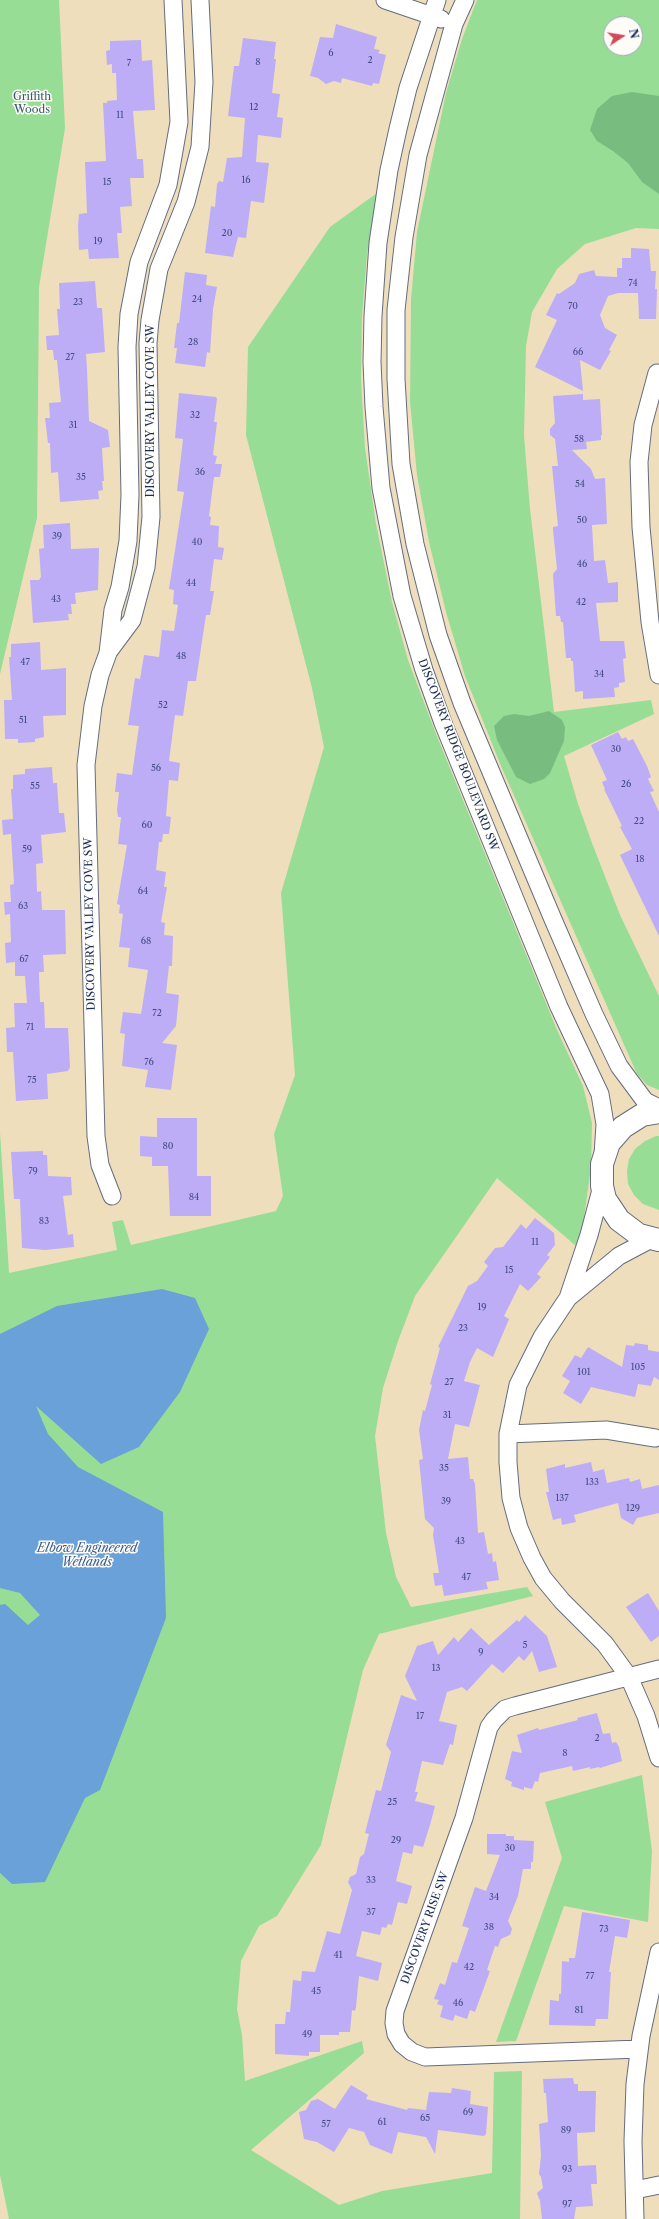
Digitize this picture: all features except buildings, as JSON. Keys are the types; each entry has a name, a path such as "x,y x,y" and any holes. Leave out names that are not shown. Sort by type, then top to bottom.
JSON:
{"street":[{"name":"DISCOVERY VALLEY COVE SW","path":"112,1196 100,1165 96,1136 86,765 93,706 100,674 108,652 113,610 120,587 128,541 130,495 126,347 128,314 139,262 168,185 179,122 174,0"},
{"name":"DISCOVERY VALLEY COVE SW","path":"108,652 132,620 146,567 151,517 148,343 150,320 159,269 186,202 200,147 204,82 200,0"},
{"path":"385,0 434,8 454,24"},
{"name":"DISCOVERY RIDGE BOULEVARD SW","path":"465,0 454,24 418,155 404,237 396,310 396,379 401,464 415,544 438,634 462,703 555,924 594,1014 620,1066 645,1100 659,1108"},
{"name":"DISCOVERY RIDGE BOULEVARD SW","path":"434,8 408,88 398,129 389,170 378,243 373,316 372,362 374,407 381,488 402,596 424,670 443,723 556,1000 600,1094 605,1124 602,1164"},
{"path":"657,373 643,425 639,462 641,527 648,606 659,675"},
{"path":"655,1239 634,1232 619,1220 605,1198 602,1186 602,1164 610,1144 623,1127 642,1115 659,1112"},
{"path":"602,1186 589,1235 568,1298 542,1337 524,1372 514,1403 508,1434 508,1462 511,1498 519,1528 532,1558 543,1578 562,1601 605,1644 628,1677 646,1716 659,1758"},
{"path":"568,1298 620,1256 655,1239"},
{"path":"508,1434 606,1430 655,1438"},
{"name":"DISCOVERY RISE SW","path":"639,2049 426,2057 412,2052 402,2044 396,2034 394,2023 395,2011 464,1818 489,1726 506,1709 659,1669"},
{"path":"635,2219 633,2141 635,2084 639,2049 659,1952"},
{"path":"635,2190 659,2185"}],"green space":[{"name":"Griffith Woods","path":"0,0 59,0 65,128 39,287 37,518 0,674"},
{"path":"477,0 659,0 659,229 636,228 585,244 557,269 532,312 526,346 524,436 530,509 554,712 651,700 654,714 564,756 578,804 620,915 659,996 659,1090 647,1085 637,1074 501,766 465,676 446,612 429,542 417,475 410,402 411,300 417,232 446,93 462,39"},
{"path":"632,92 659,96 659,194 642,182 628,163 597,141 590,130 597,109 612,96"},
{"path":"377,193 367,254 362,317 361,379 365,448 376,524 392,602 408,660 436,734 557,1030 583,1086 592,1123 591,1167 583,1225 576,1246 497,1178 415,1296 398,1341 383,1388 375,1436 386,1533 396,1577 411,1607 527,1587 533,1596 379,1634 363,1670 321,1845 277,1916 259,1926 241,1961 237,2009 242,2035 245,2081 362,2041 364,2053 251,2150 339,2205 382,2191 492,2173 494,2072 522,2071 520,2219 9,2219 0,2175 0,1132 9,1273 117,1250 112,1222 123,1220 131,1245 276,1211 283,1196 274,1134 295,1075 281,893 324,747 312,688 246,435 248,347 330,227"},
{"path":"549,711 562,720 565,727 564,741 550,773 544,779 530,784 516,777 497,740 494,726 504,716 514,714 529,716"},
{"path":"659,1136 659,1210 643,1204 634,1195 628,1184 627,1171 629,1159 635,1149 645,1141"},
{"path":"642,1775 652,1851 648,1922 564,1906 516,2041 496,2042 562,1858 545,1802"}],"water":[{"name":"Elbow Engineered Wetlands","path":"162,1289 195,1298 209,1329 180,1392 139,1447 101,1464 36,1406 48,1434 78,1467 163,1512 166,1618 100,1790 85,1798 45,1882 12,1884 0,1873 0,1605 5,1604 28,1625 40,1615 20,1593 0,1588 0,1334 57,1306"}]}
